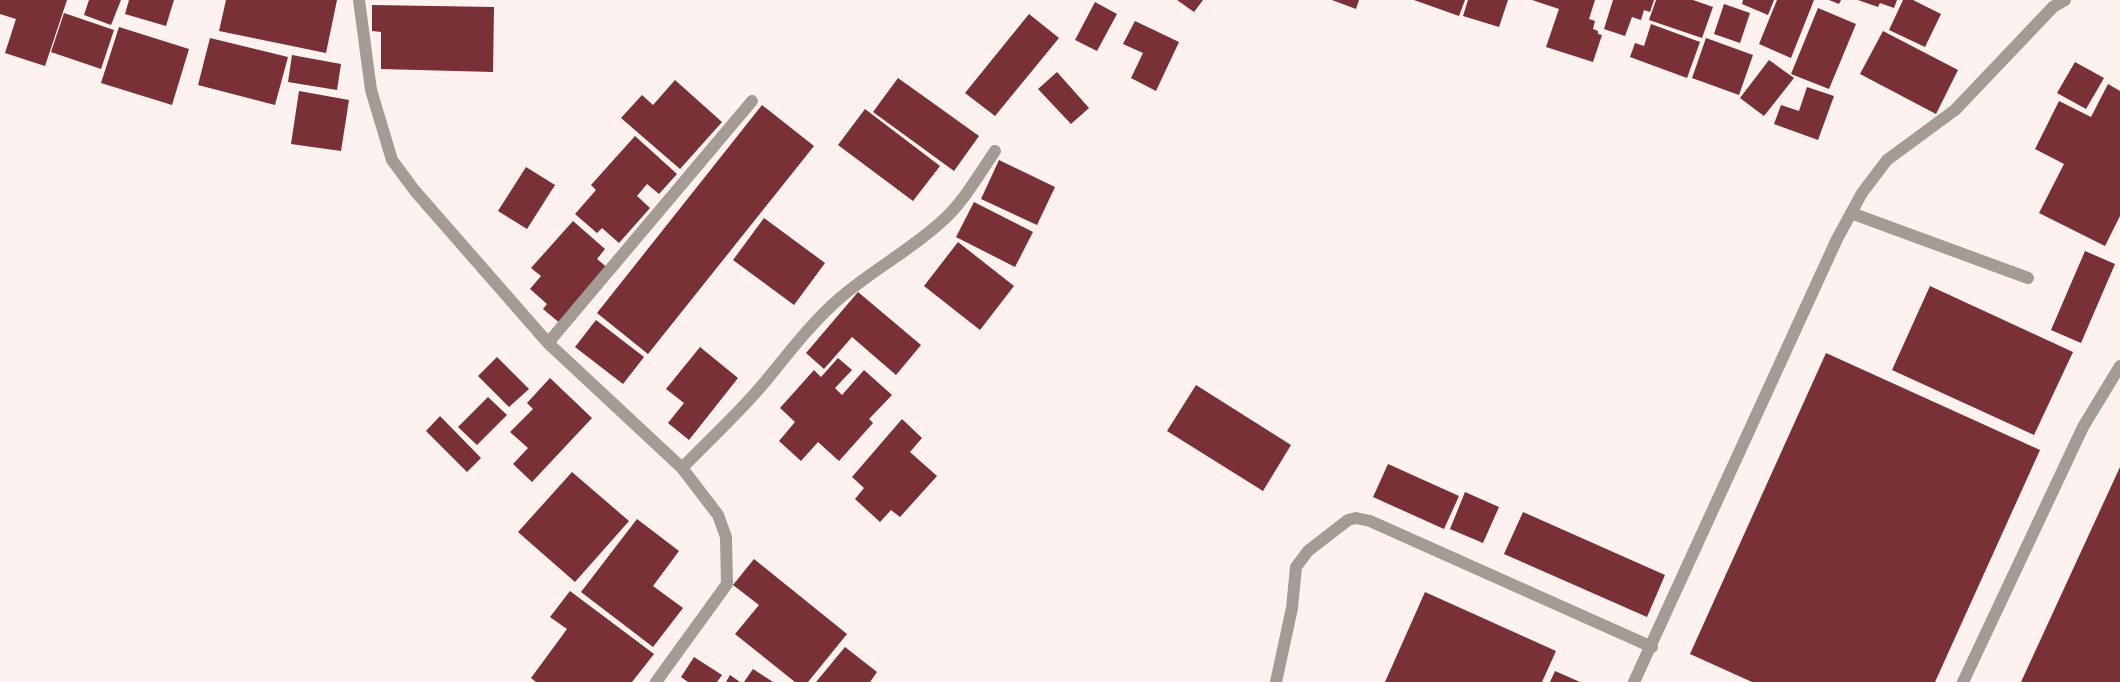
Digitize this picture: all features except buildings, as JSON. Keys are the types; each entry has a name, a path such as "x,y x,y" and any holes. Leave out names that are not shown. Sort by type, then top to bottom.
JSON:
{"street":[{"path":"359,0 371,90 392,160 415,191 548,344 682,468 718,515 726,537 727,584 656,682"},
{"path":"1634,682 1652,647 1747,433 1837,238 1862,193 1887,160 1955,110 2053,7 2066,0"},
{"path":"548,344 752,101"},
{"path":"682,468 763,384 793,346 839,298 922,238 960,203 996,151"},
{"path":"1851,212 2028,278"},
{"path":"1963,682 2083,427 2120,366"},
{"path":"1276,682 1292,608 1296,567 1308,551 1348,520 1356,518 1370,521 1652,647"}]}
